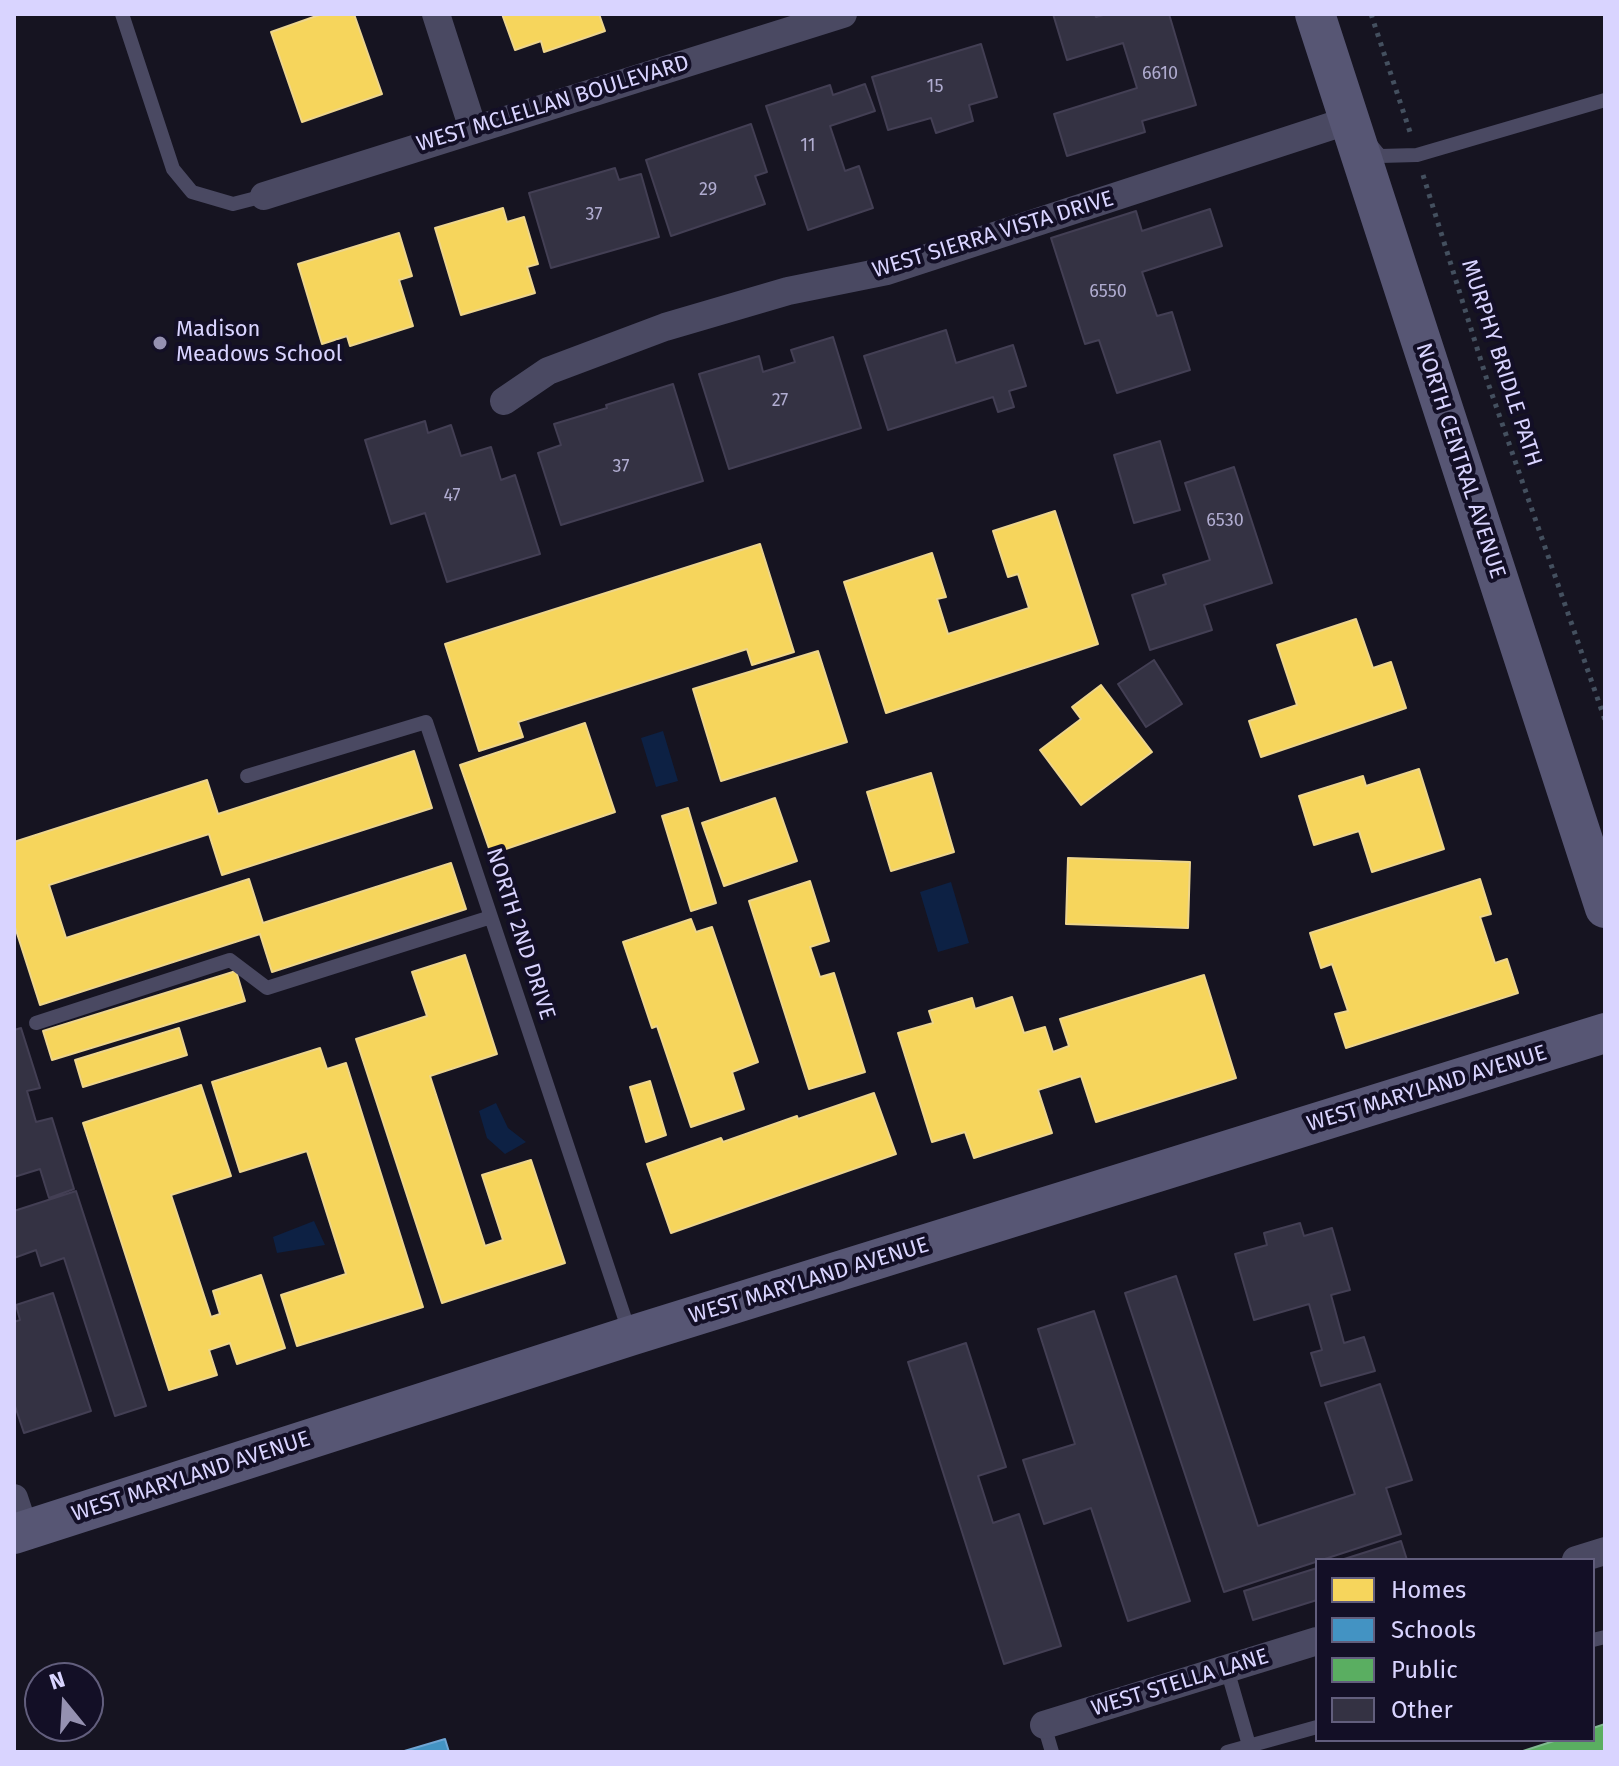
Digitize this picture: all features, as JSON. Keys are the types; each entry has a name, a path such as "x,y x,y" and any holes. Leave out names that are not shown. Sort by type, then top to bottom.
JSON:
{"street":[{"path":"436,14 473,129"},
{"name":"WEST MCLELLAN BOULEVARD","path":"264,196 843,14"},
{"name":"NORTH CENTRAL AVENUE","path":"1315,14 1605,908"},
{"name":"WEST SIERRA VISTA DRIVE","path":"504,401 548,371 678,322 788,291 887,271 1350,120"},
{"name":"WEST MARYLAND AVENUE","path":"18,1521 630,1336 1605,1033"},
{"path":"1582,1558 1605,1551"},
{"name":"WEST STELLA LANE","path":"1048,1739 1227,1669 1315,1642"}],"lane":[{"path":"122,14 173,169 192,192 233,204 264,196"},
{"path":"1350,120 1380,156 1417,155 1605,100"},
{"name":"NORTH 2ND DRIVE","path":"247,776 426,722 630,1336"},
{"path":"36,1023 230,960 267,988 491,917"},
{"path":"1227,1669 1250,1748"},
{"path":"1227,1752 1315,1728"}],"path":[{"name":"MURPHY BRIDLE PATH","path":"1371,14 1487,380 1605,720"}],"water":[{"path":"663,731 678,781 656,787 641,738"},
{"path":"951,882 969,943 938,952 920,892"},
{"path":"496,1103 508,1128 526,1142 505,1154 487,1138 479,1111"},
{"path":"314,1221 325,1245 277,1253 273,1237"}],"building: Homes":[{"path":"322,14 354,14 382,94 302,122 271,32"},
{"path":"502,14 599,14 605,31 544,52 541,41 515,50"},
{"path":"503,208 507,222 524,217 538,264 527,267 535,293 461,315 435,228"},
{"path":"399,233 412,276 399,280 413,326 350,346 347,336 322,344 298,264"},
{"path":"1055,511 1098,644 886,713 844,582 932,553 946,597 937,599 948,634 1029,608 1018,574 1008,577 993,531"},
{"path":"760,544 794,652 752,665 747,649 518,722 523,737 479,751 445,644"},
{"path":"1356,619 1373,668 1391,662 1406,708 1261,757 1249,721 1297,705 1277,645"},
{"path":"818,651 847,742 721,781 693,689"},
{"path":"1101,685 1152,752 1081,805 1040,750 1081,719 1072,707"},
{"path":"585,723 615,812 491,854 460,765"},
{"path":"414,751 432,808 222,875 209,834 49,885 66,938 249,879 263,923 451,863 466,909 272,972 260,934 40,1005 14,924 14,842 207,780 218,814"},
{"path":"1419,769 1444,849 1372,872 1359,831 1314,845 1299,796 1363,776 1366,786"},
{"path":"931,773 954,852 891,871 867,792"},
{"path":"775,798 797,861 724,886 702,823"},
{"path":"688,808 716,903 691,911 662,816"},
{"path":"1068,858 1190,862 1188,928 1066,924"},
{"path":"1480,879 1491,914 1480,917 1495,963 1507,959 1518,993 1346,1048 1335,1014 1348,1011 1332,964 1321,968 1310,933"},
{"path":"810,881 829,941 810,947 820,977 834,973 865,1072 809,1089 749,901"},
{"path":"691,919 696,932 712,927 758,1062 732,1072 744,1109 691,1127 657,1026 652,1028 623,942"},
{"path":"465,955 497,1054 430,1076 485,1246 503,1240 482,1175 531,1160 565,1263 442,1303 356,1039 427,1016 412,972"},
{"path":"236,971 245,1001 52,1060 43,1031"},
{"path":"1204,975 1236,1078 1096,1122 1081,1076 1038,1090 1052,1133 974,1158 965,1132 932,1142 898,1033 933,1023 929,1011 972,998 975,1009 1012,997 1024,1033 1045,1027 1053,1052 1069,1046 1060,1019"},
{"path":"179,1028 187,1055 83,1087 75,1060"},
{"path":"320,1048 327,1069 346,1063 423,1307 297,1346 281,1295 346,1274 307,1151 240,1172 212,1082"},
{"path":"650,1081 666,1135 646,1142 630,1087"},
{"path":"201,1085 231,1176 171,1195 211,1317 220,1314 213,1291 261,1275 285,1348 237,1364 230,1343 209,1350 217,1375 169,1390 83,1123"},
{"path":"874,1093 896,1154 671,1233 647,1164 721,1138 723,1142"}],"building: Schools":[{"path":"445,1739 449,1752 401,1752"}],"building: Public":[{"path":"1605,1724 1605,1752 1520,1752 1551,1742 1595,1742 1595,1727"}],"building: Other":[{"path":"1053,14 1095,14 1096,17 1107,14 1169,14 1196,105 1142,121 1145,132 1067,156 1054,114 1137,88 1123,43 1067,60"},
{"path":"981,44 997,97 969,105 973,121 936,133 931,118 888,130 872,77"},
{"path":"865,84 875,111 830,126 845,171 859,166 873,208 808,230 766,106 830,85 833,95"},
{"path":"751,124 767,172 755,176 765,204 671,236 646,160"},
{"path":"615,168 619,180 641,174 659,237 551,268 529,193"},
{"path":"1210,209 1222,246 1142,272 1157,316 1172,312 1190,370 1117,393 1099,340 1085,344 1051,238 1136,211 1142,231"},
{"path":"946,330 956,363 1013,345 1026,386 1009,391 1014,407 998,412 993,397 888,430 864,356"},
{"path":"833,337 861,428 729,469 699,374 759,356 763,372 795,362 791,350"},
{"path":"673,384 703,481 561,525 538,453 561,445 554,424"},
{"path":"425,421 428,433 451,425 461,456 491,447 501,480 515,475 540,554 447,582 425,513 391,524 365,440"},
{"path":"1160,441 1180,510 1134,523 1114,455"},
{"path":"1234,467 1272,583 1204,605 1212,630 1150,650 1132,595 1166,584 1163,575 1210,560 1185,483"},
{"path":"1154,660 1182,704 1146,727 1118,684"},
{"path":"21,1028 40,1088 27,1091 36,1122 52,1118 74,1189 49,1198 40,1169 14,1177 14,1030"},
{"path":"76,1191 146,1406 115,1416 64,1258 41,1266 36,1250 14,1258 14,1211"},
{"path":"1300,1223 1304,1236 1332,1228 1350,1290 1331,1295 1344,1343 1364,1337 1375,1371 1321,1386 1311,1353 1322,1350 1309,1304 1254,1320 1235,1254 1267,1245 1264,1233"},
{"path":"1176,1276 1258,1526 1355,1494 1325,1403 1380,1384 1412,1480 1386,1488 1401,1534 1328,1558 1315,1558 1315,1562 1224,1592 1125,1293"},
{"path":"53,1293 91,1411 24,1433 14,1403 14,1322 20,1320 16,1305"},
{"path":"1094,1311 1190,1601 1128,1621 1091,1508 1044,1524 1023,1460 1075,1444 1038,1329"},
{"path":"966,1343 1006,1467 978,1476 993,1523 1019,1514 1061,1646 1004,1664 908,1362"},
{"path":"1401,1541 1406,1558 1347,1558"},
{"path":"1315,1569 1315,1601 1253,1620 1244,1591"}],"place":[{"name":"Madison Meadows School","path":"160,343"}]}
